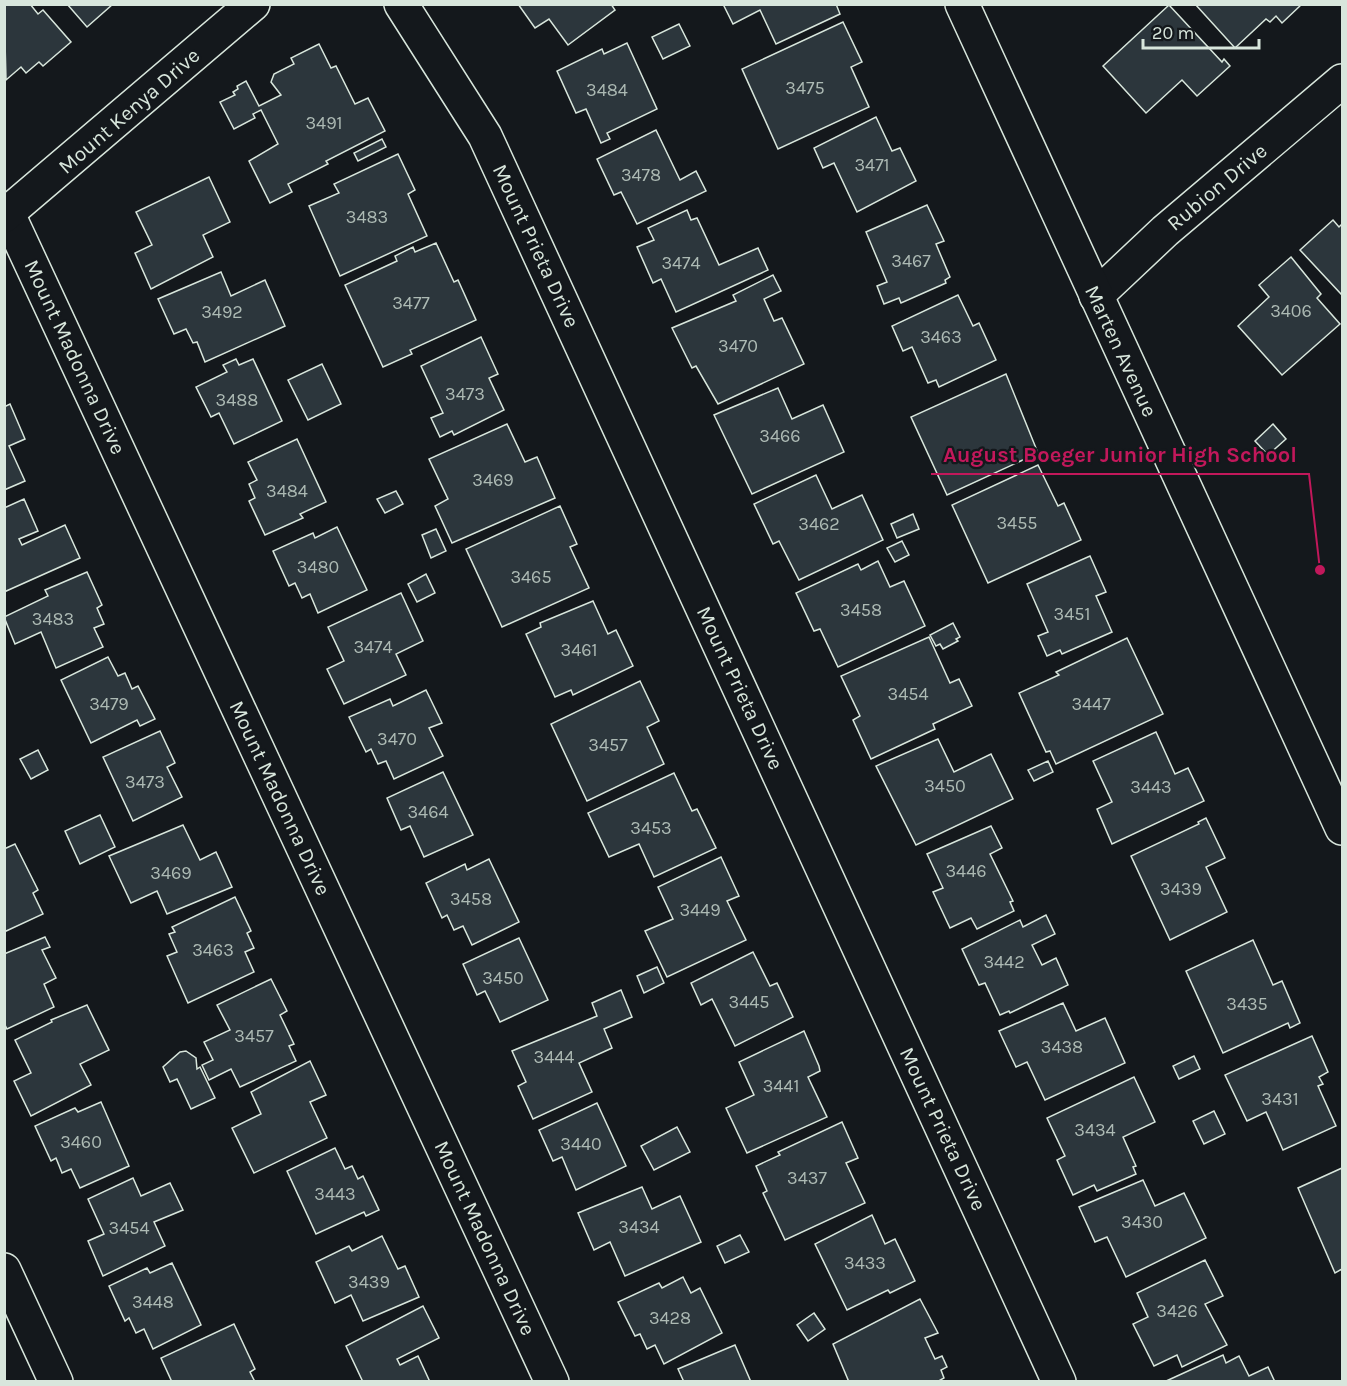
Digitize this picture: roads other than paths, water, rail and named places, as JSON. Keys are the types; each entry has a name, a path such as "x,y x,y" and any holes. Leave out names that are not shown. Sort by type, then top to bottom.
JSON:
{"street":[{"name":"Mount Kenya Drive","path":"6,215 253,4"},
{"name":"Mount Prieta Drive","path":"401,4 485,136 1059,1382"},
{"name":"Marten Avenue","path":"962,4 1342,828"},
{"name":"Rubion Drive","path":"1096,296 1165,231 1342,81"},
{"name":"Mount Madonna Drive","path":"6,215 552,1382"},
{"path":"4,1270 56,1382"}],"place":[{"name":"August Boeger Junior High School","path":"1320,570"}]}
